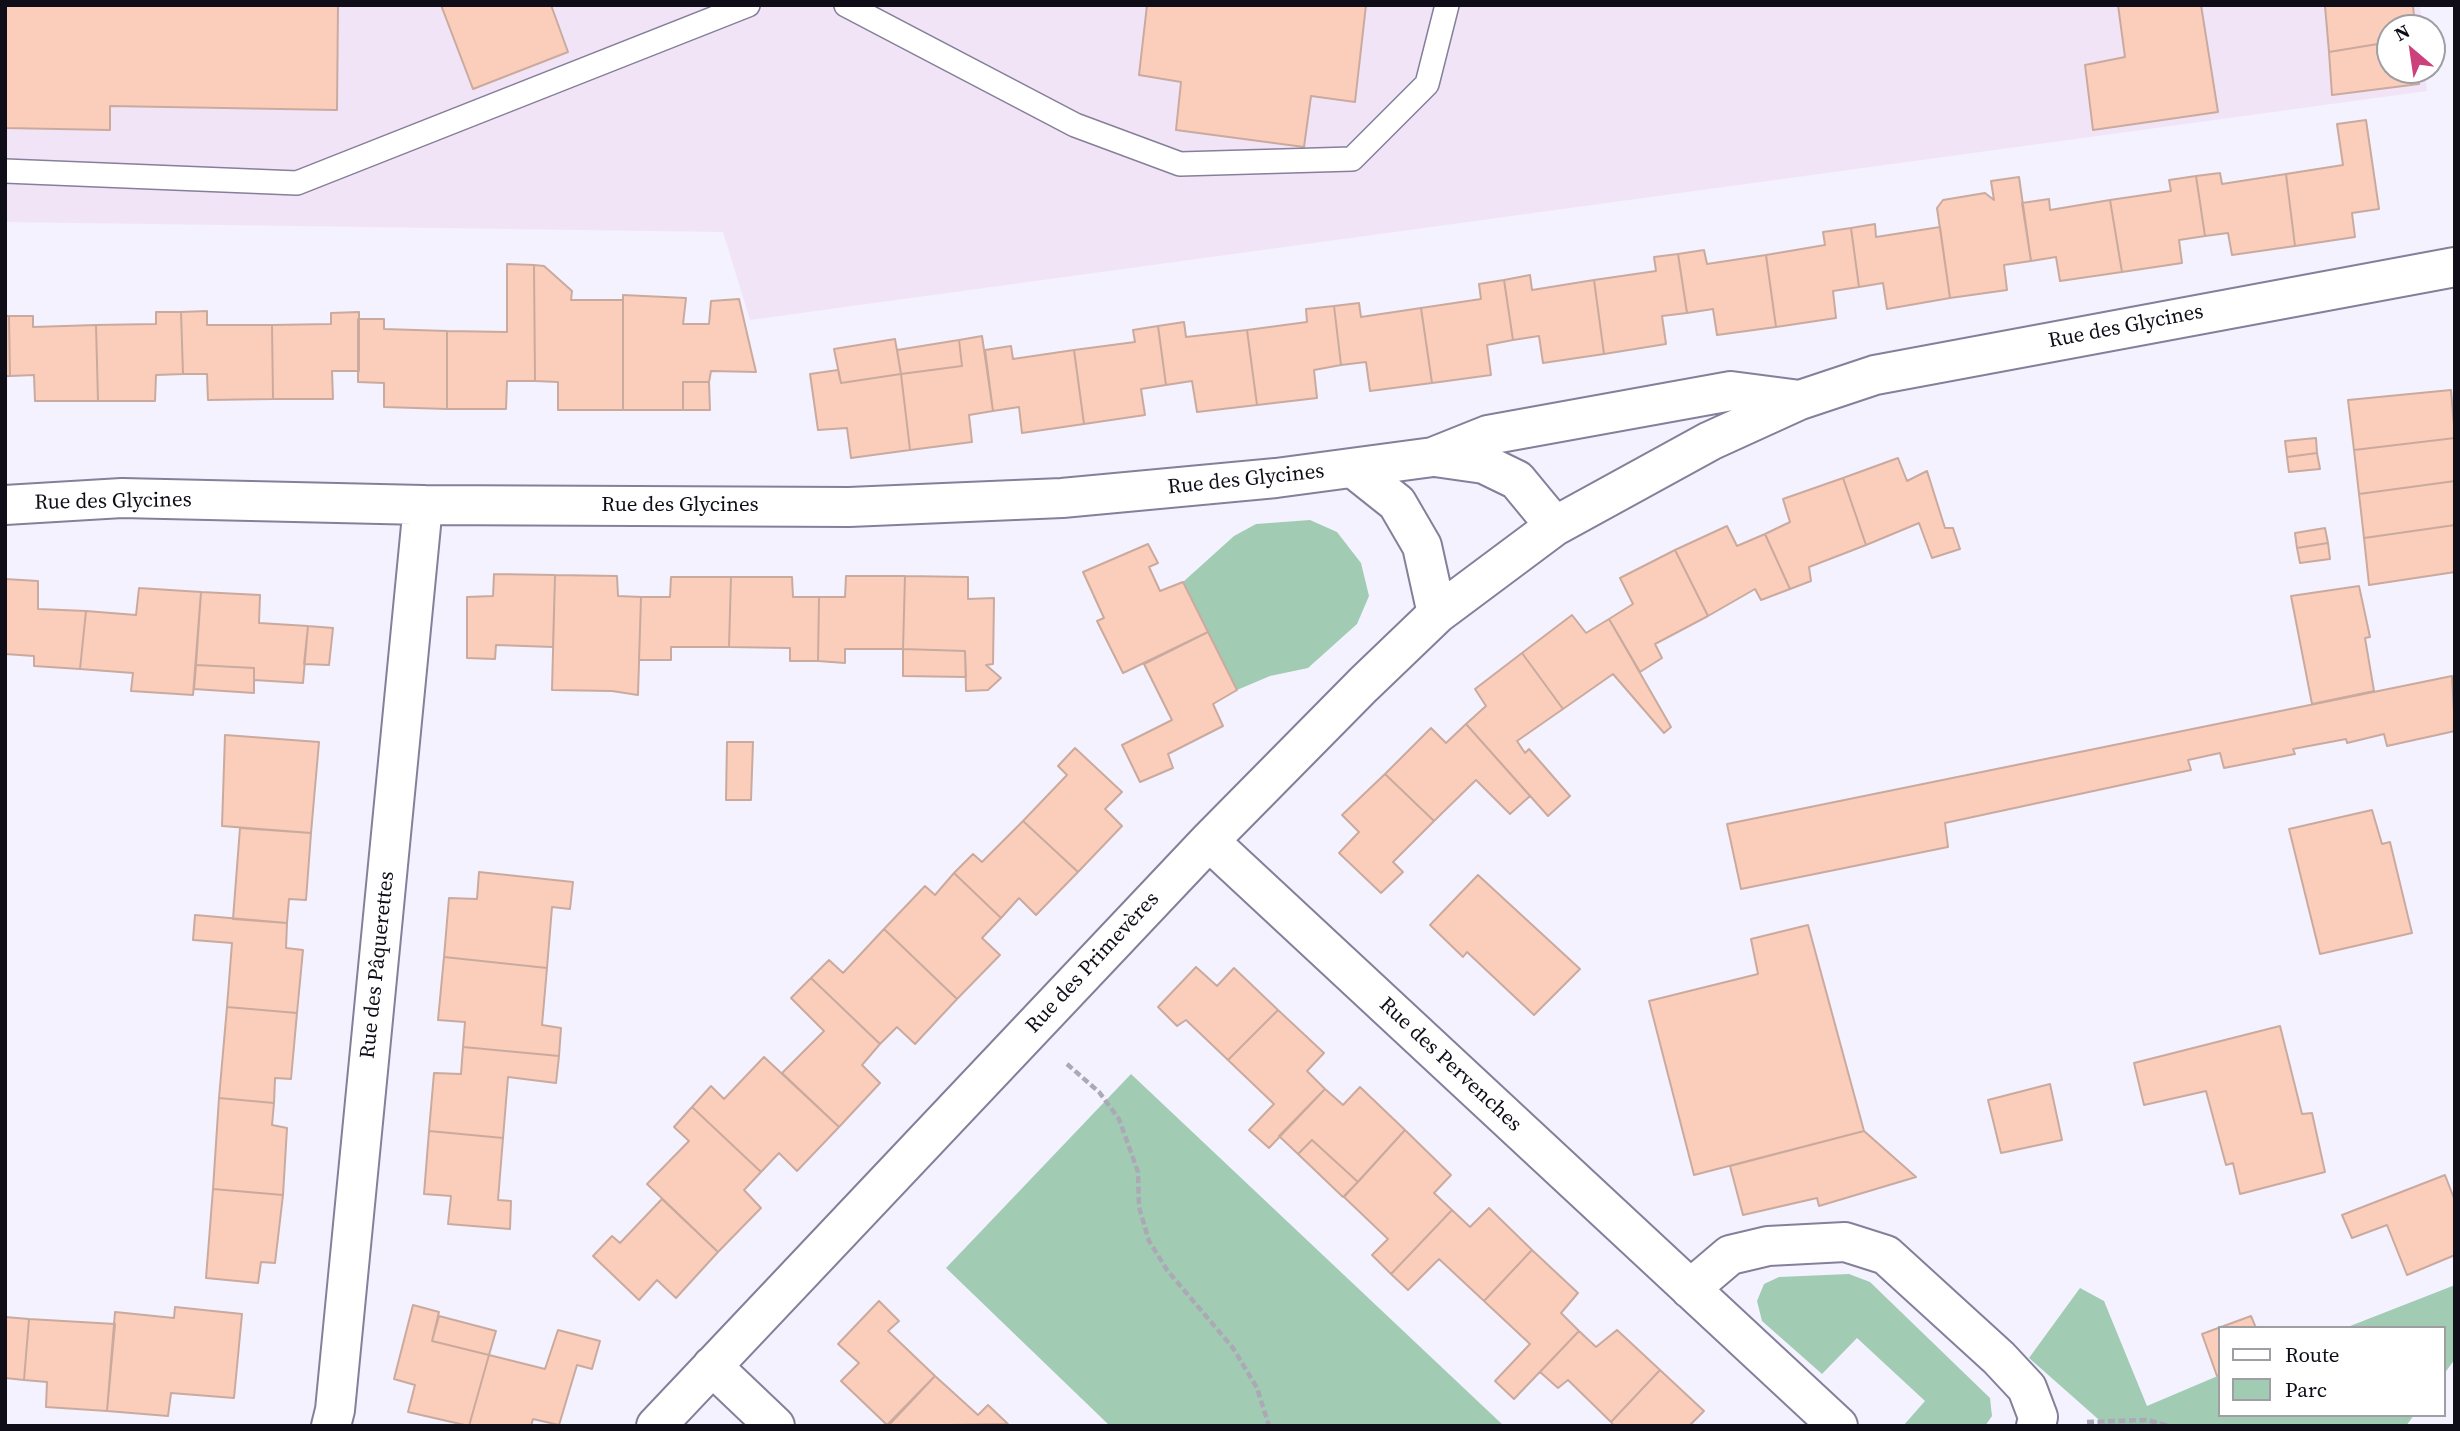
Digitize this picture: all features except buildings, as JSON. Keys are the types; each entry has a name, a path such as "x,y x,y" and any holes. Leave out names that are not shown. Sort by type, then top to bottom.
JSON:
{"street":[{"name":"Rue des Glycines","path":"1433,457 1484,464 1517,481 1555,526 1710,441 1800,400 1875,375 2455,267"},
{"name":"Rue des Glycines","path":"5,505 122,498 423,505 849,507 1062,498 1353,468 1433,457 1488,435 1731,391 1800,400"},
{"name":"Rue des Glycines","path":"1353,468 1397,503 1422,546 1437,614"},
{"name":"Rue des Pâquerettes","path":"331,1426 335,1410 423,505"},
{"name":"Rue des Primevères","path":"656,1426 1209,841 1437,614 1555,526"},
{"name":"Rue des Pervenches","path":"1209,841 1838,1426"},
{"path":"1690,1289 1730,1255 1768,1246 1845,1242 1886,1255 2027,1388 2037,1422"},
{"path":"712,1366 775,1426"}],"lane":[{"path":"5,171 297,183 748,5"},
{"path":"846,5 1075,125 1180,164 1352,159 1427,84 1447,5"}],"path":[{"path":"1029,1031 1099,1092 1119,1119 1138,1172 1139,1207 1149,1241 1167,1270 1233,1348 1257,1388 1269,1426"},
{"path":"2037,1422 2103,1424 2147,1420 2169,1426"}],"shaded area":[{"path":"5,5 2420,5 2421,14 2376,14 2376,84 2426,84 2427,91 750,320 723,232 5,222"}],"green space":[{"path":"1310,520 1337,532 1361,563 1369,596 1357,624 1308,668 1270,676 1237,690 1183,582 1234,536 1256,524"},
{"path":"1131,1074 1504,1426 1110,1426 946,1268"},
{"path":"1849,1274 1870,1282 1990,1398 1992,1416 1985,1426 1903,1426 1925,1401 1857,1338 1822,1374 1762,1321 1757,1301 1764,1284 1779,1277"},
{"path":"2455,1285 2455,1359 2446,1371 2446,1326 2350,1326"},
{"path":"2080,1288 2104,1301 2147,1406 2218,1376 2218,1417 2413,1417 2406,1426 2106,1426 2029,1358"}]}
